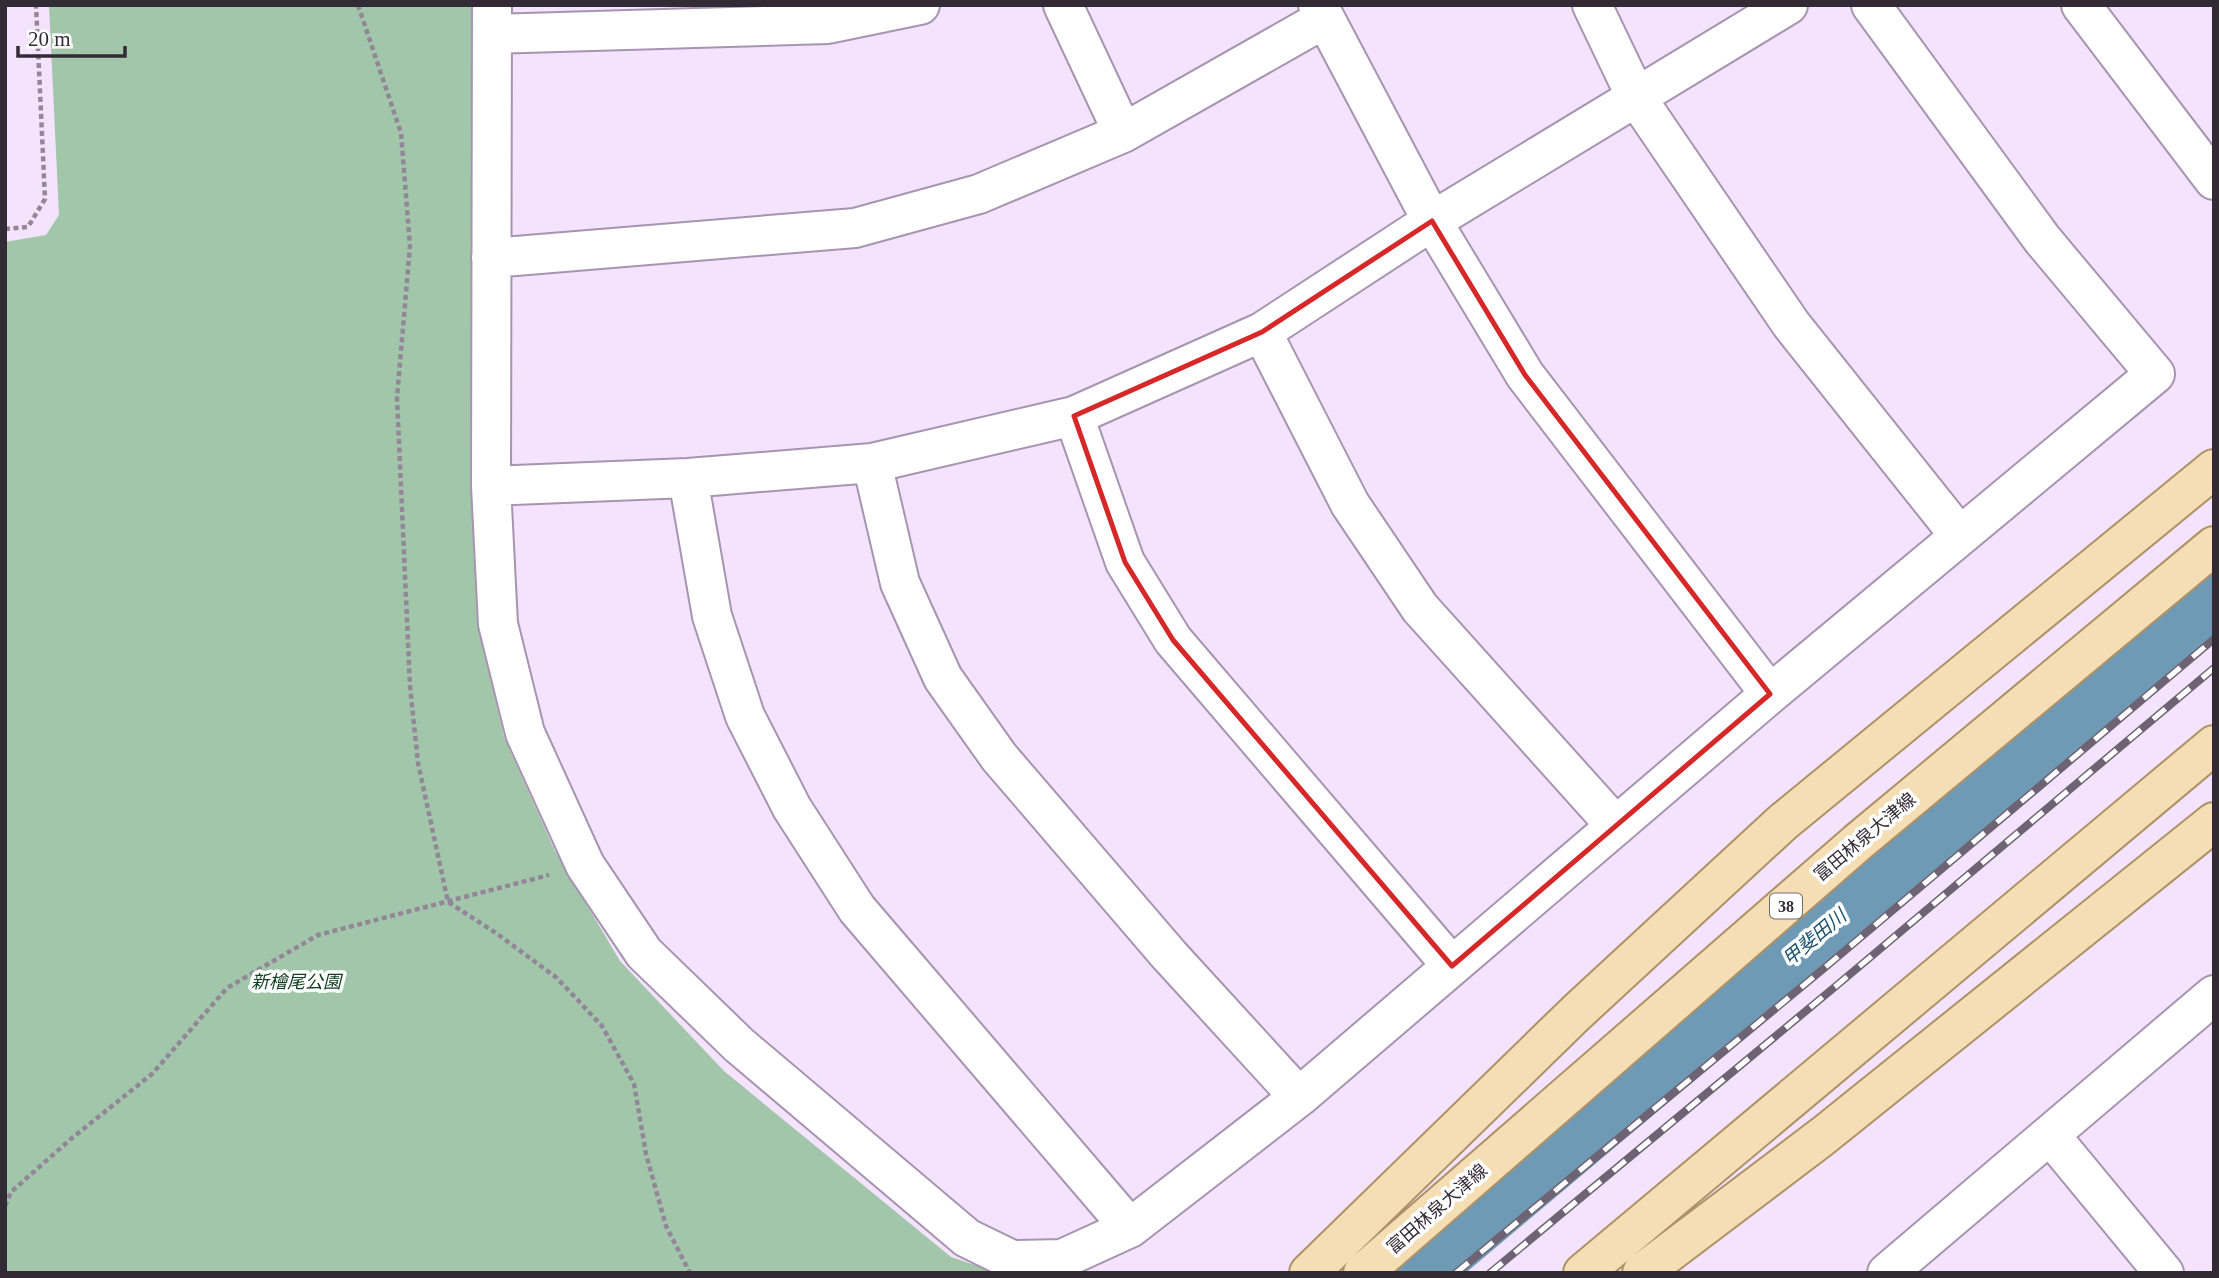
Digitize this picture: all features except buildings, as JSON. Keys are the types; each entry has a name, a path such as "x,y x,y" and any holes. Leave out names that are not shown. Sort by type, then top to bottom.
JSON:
{"main road":[{"path":"1308,1273 1576,1013 1783,822 2214,469"},
{"name":"富田林泉大津線","path":"1363,1273 1858,842 2214,546"},
{"path":"1583,1273 2214,745"},
{"path":"1642,1273 1823,1136 2214,822"}],"street":[{"path":"920,5 828,24 492,20 491,486 498,624 526,733 585,865 644,953 720,1027 968,1238 1012,1260 1062,1259 1130,1228 1299,1097 1770,694 2155,374 2042,239 1871,5"},
{"path":"1063,5 1123,133"},
{"path":"1592,5 1636,97 1791,324 1959,535"},
{"path":"491,486 688,478 872,463 1074,416 1262,332 1432,221 1788,5"},
{"path":"2081,5 2214,180"},
{"path":"491,258 855,228 979,194 1123,133 1321,12 1432,221 1525,375 1770,694"},
{"path":"1262,332 1350,504 1420,608 1616,826"},
{"path":"1074,416 1125,562 1173,640 1452,966"},
{"path":"872,463 900,583 943,678 999,757 1169,955 1299,1097"},
{"path":"688,478 712,616 746,716 792,808 858,909 1130,1228"},
{"path":"1899,1269 2050,1135 2207,1014"},
{"path":"2050,1135 2164,1273"}],"path":[{"path":"5,229 28,227 46,199 36,5"},
{"path":"358,5 401,133 410,246 397,398 410,686 418,763 447,902 496,933 556,978 602,1026 635,1084 646,1154 666,1226 690,1273"},
{"path":"5,1206 11,1192 72,1138 152,1074 228,988 318,935 585,865"}],"highlighted area":[{"path":"1432,221 1525,375 1770,694 1452,966 1173,640 1125,562 1074,416 1262,332"}],"green space":[{"name":"新檜尾公園","path":"49,5 472,5 471,481 478,623 504,737 555,851 620,961 724,1071 951,1257 998,1273 5,1273 5,242 46,235 59,215"}],"waterway":[{"name":"甲斐田川","path":"1415,1273 2214,601"}],"railway":[{"path":"1456,1273 1822,970 2214,639"},
{"path":"1490,1273 2214,668"}]}
